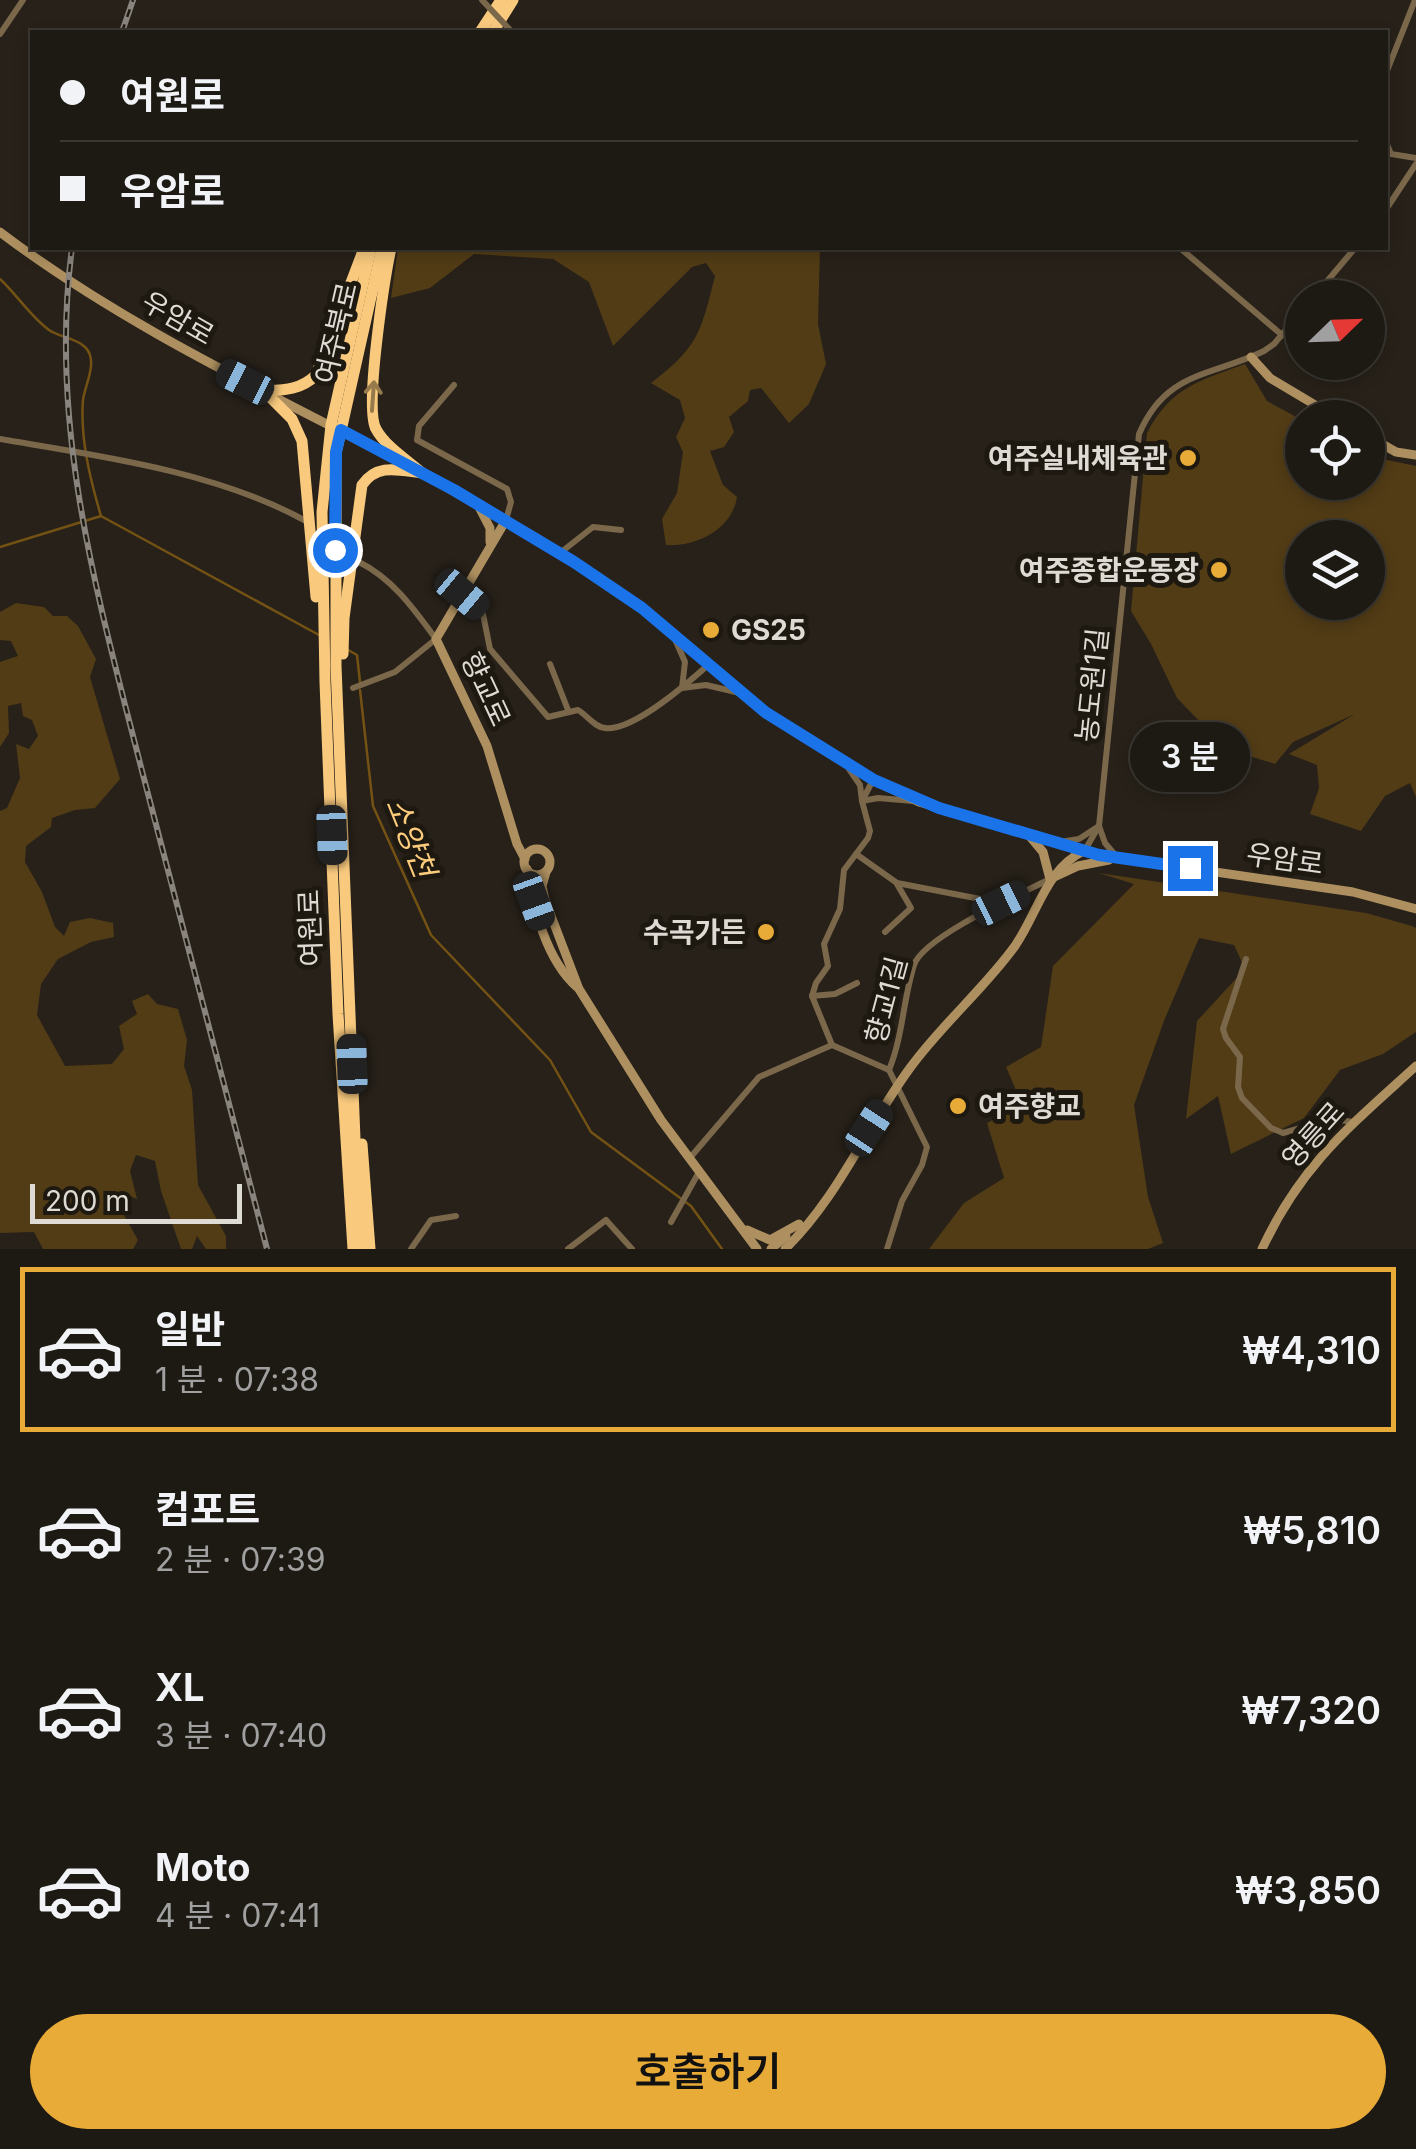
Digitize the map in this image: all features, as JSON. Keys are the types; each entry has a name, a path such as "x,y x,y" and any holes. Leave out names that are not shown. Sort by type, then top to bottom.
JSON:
{"highway":[{"path":"481,30 501,0"},
{"path":"493,30 513,0"},
{"path":"264,391 290,390 316,375 367,250"},
{"name":"여주북로","path":"336,428 368,250"},
{"name":"여주북로","path":"336,428 381,250"},
{"path":"391,250 375,364 372,419 377,432 422,472"},
{"path":"264,391 292,419 302,441 330,613"},
{"name":"여원로","path":"336,428 331,685 338,1014 352,1249"},
{"path":"331,685 321,665 362,485 369,475 386,468 422,472"},
{"name":"여원로","path":"331,685 362,1249"},
{"path":"352,1064 359,1092 370,1249"}],"street":[{"path":"0,34 23,0"},
{"path":"482,0 510,30"},
{"path":"1388,68 1415,0"},
{"path":"1388,147 1391,154 1416,161 1388,206"},
{"name":"우암로","path":"0,232 56,273 264,391 422,472 560,553 642,608 742,694 844,762 920,802 1119,858 1353,892 1416,909"},
{"path":"1182,250 1282,335"},
{"path":"1329,280 1353,250"},
{"name":"농도원1길","path":"1084,850 1098,826 1139,434 1156,403 1178,383 1251,357 1274,344 1285,331"},
{"path":"1251,357 1270,378 1307,400"},
{"path":"454,384 418,426 417,440 508,488 512,502 506,520"},
{"path":"0,440 77,452 208,481 304,520"},
{"path":"1385,446 1396,452 1416,454"},
{"path":"477,503 490,528 487,549"},
{"name":"향교로","path":"506,520 436,639 487,746 556,960 579,989"},
{"path":"560,553 593,527 621,530"},
{"path":"352,688 388,676 436,639 390,583 359,562"},
{"path":"462,594 483,614 490,649 548,717 568,710 583,712 605,728 613,727 640,716 708,666"},
{"path":"671,632 685,662 682,688"},
{"path":"550,664 568,710"},
{"path":"682,688 706,685 742,694"},
{"path":"844,762 860,786 870,832 844,870 840,909 826,935 828,966 812,996 832,1044 889,1070"},
{"path":"862,801 874,780"},
{"path":"862,801 878,798 920,802"},
{"path":"1059,842 1079,839 1098,826 1105,844 1119,858"},
{"path":"1026,832 1043,852 1050,879 1078,866 1119,858"},
{"path":"515,833 536,849 526,864 536,875 546,872"},
{"name":"향교로","path":"536,849 549,857 542,886 544,900 579,989 690,1159 696,1177 731,1214 754,1249"},
{"name":"향교1길","path":"772,1249 815,1213 898,1085 944,1025 1013,948 1050,879 1065,860 1084,850"},
{"path":"856,854 896,884 911,908 884,932"},
{"name":"향교1길","path":"887,1249 902,1201 922,1165 927,1147 889,1070 900,1040 917,957 934,942 1050,879"},
{"path":"896,884 1001,903"},
{"path":"1246,959 1223,1029 1240,1056 1238,1087 1242,1098 1271,1128 1283,1133 1334,1119 1354,1122"},
{"path":"812,996 835,994 857,984"},
{"path":"690,1159 759,1077 832,1044"},
{"name":"영릉로","path":"1262,1249 1309,1168 1416,1066"},
{"path":"672,1221 696,1177"},
{"path":"731,1214 752,1234 770,1240 802,1227"},
{"path":"410,1249 431,1220 456,1216"},
{"path":"568,1249 606,1220 632,1249"},
{"name":"향교1길","path":"789,1249 802,1227"}],"shaded area":[{"path":"398,250 820,250 818,324 826,364 809,404 789,423 761,388 750,390 748,401 729,417 734,432 724,447 710,451 723,485 737,497 734,508 711,534 689,543 666,545 662,519 677,493 683,452 676,437 685,418 680,400 651,383 679,359 696,337 715,276 706,263 692,267 613,346 589,282 553,259 474,254 430,288 391,298"},
{"name":"여주종합운동장","path":"1245,364 1267,401 1285,411 1285,500 1385,500 1385,460 1416,466 1416,797 1410,783 1385,796 1361,831 1310,814 1319,788 1317,765 1289,754 1355,714 1293,742 1275,764 1226,749 1177,698 1131,611 1147,433 1176,395"},
{"path":"16,603 44,607 53,616 67,616 78,626 96,659 90,677 120,779 95,808 52,818 51,827 26,846 25,862 55,927 64,936 70,922 90,918 113,923 114,937 91,942 58,959 41,984 37,1015 65,1066 112,1064 124,1049 119,1026 137,1014 132,1001 148,994 157,1004 178,1009 187,1040 184,1066 192,1090 198,1185 226,1236 226,1249 206,1249 197,1236 192,1249 181,1249 155,1161 136,1155 130,1171 137,1199 122,1193 117,1203 138,1240 133,1249 43,1249 34,1232 0,1233 0,811 7,808 20,778 16,744 29,749 38,736 32,720 23,716 21,703 8,706 9,733 0,747 0,662 18,656 11,641 0,640 0,612"},
{"path":"1099,873 1366,913 1416,928 1416,1032 1383,1054 1340,1070 1304,1118 1231,1154 1218,1096 1186,1119 1197,1021 1245,969 1234,945 1199,938 1134,1105 1148,1197 1163,1243 1148,1249 929,1249 964,1203 1004,1178 987,1123 1008,1112 1018,1095 1006,1067 1041,1047 1053,966 1134,884"}],"waterway":[{"path":"0,279 42,325 81,344 89,353 91,366 83,400 83,429 101,516"},
{"name":"소양천","path":"0,547 101,516 319,635"},
{"name":"소양천","path":"348,650 357,655 360,682"},
{"name":"소양천","path":"360,690 373,806 431,935 550,1060 591,1132 691,1206 722,1249"}],"railway":[{"path":"123,30 133,0"},
{"path":"72,250 66,315 67,381 72,447 94,577 267,1249"}],"place":[{"name":"여주실내체육관","path":"1188,458"},
{"name":"여주종합운동장","path":"1219,570"},
{"name":"GS25","path":"711,630"},
{"name":"수곡가든","path":"766,932"},
{"name":"여주향교","path":"958,1106"}],"route":[{"path":"335,550 336,452 341,430 454,490 574,562 642,608 765,712 874,780 920,802 1099,855 1190,868"}]}
